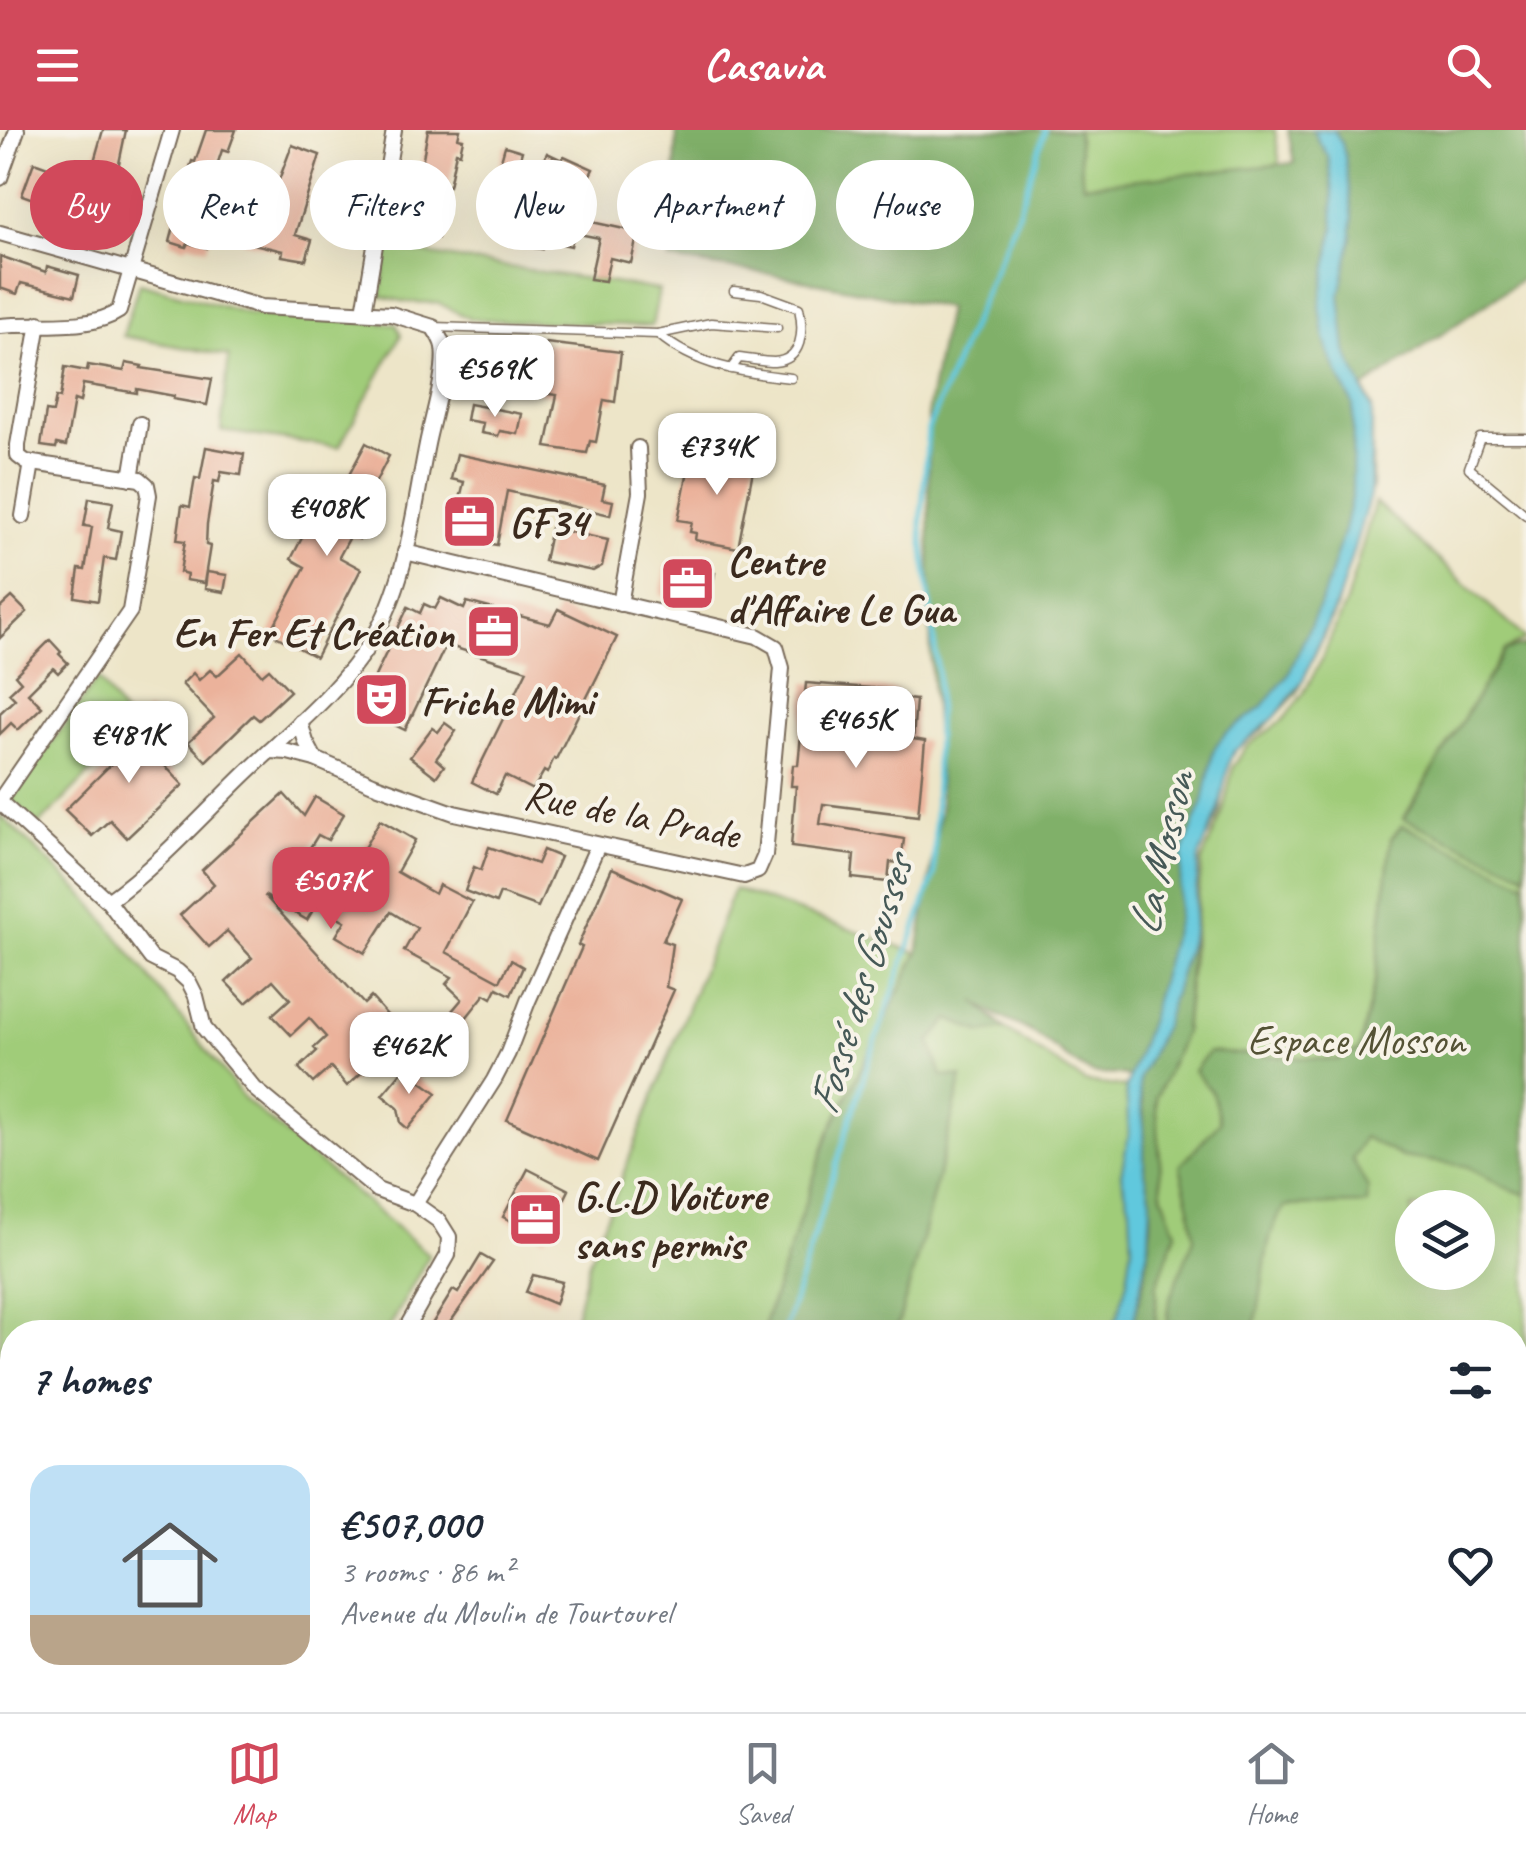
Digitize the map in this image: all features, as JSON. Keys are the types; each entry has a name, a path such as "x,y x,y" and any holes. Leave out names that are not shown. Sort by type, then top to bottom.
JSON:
{"street":[{"path":"0,178 17,130"},
{"path":"0,326 76,323 118,312 172,130"},
{"path":"364,312 394,130"},
{"path":"0,233 261,307 391,314 433,327 443,343 443,360 405,552 392,598 373,639 350,670 300,722 108,901"},
{"path":"39,323 18,456 26,462 140,480 148,486 150,495 130,611 0,802 108,901 151,958 177,971 188,982 204,1028 254,1089 377,1190 414,1204 439,1221 449,1238 448,1256 411,1320"},
{"path":"131,478 140,424"},
{"path":"405,552 620,604 640,493 638,448"},
{"path":"23,516 32,463"},
{"name":"Rue de la Prade","path":"270,751 316,759 454,813 744,876 758,871 765,856 782,668 776,647 757,636 620,604"},
{"path":"300,722 316,759"},
{"path":"414,1204 508,1053 598,845"}],"lane":[{"path":"731,370 739,358 777,362 794,354 802,335 799,308 762,294 734,291"},
{"path":"433,327 658,334 711,323 777,328"},
{"path":"658,334 690,355 731,370 791,378"},
{"path":"1526,438 1480,438 1469,468 1526,515"}],"green space":[{"path":"677,130 1077,130 1083,185 1294,163 1288,130 1526,130 1526,276 1364,388 1372,407 1372,487 1335,611 1297,693 1262,730 1232,752 1220,811 1198,857 1184,1033 1156,1098 1162,1194 1176,1232 1156,1287 1156,1320 1132,1320 1143,1284 1151,1229 1143,1106 1136,1085 1126,1076 1086,1070 1035,1034 975,1001 1005,1029 982,1033 949,1019 930,1042 942,1076 962,1077 899,1320 766,1320 829,1133 918,953 941,806 931,665 928,408 947,308 771,274 670,260 671,250 816,250 816,160 675,160"},
{"path":"1077,130 1275,130 1280,165 1082,185"},
{"path":"387,250 659,290 652,326 471,319 438,303 381,296"},
{"path":"139,283 250,314 396,324 401,335 339,447 221,431 229,356 123,336"},
{"name":"Espace Mosson","path":"1375,502 1526,639 1504,651 1404,818 1526,874 1526,1320 1156,1320 1156,1287 1176,1232 1162,1194 1156,1098 1184,1033 1202,860 1223,811 1233,766 1246,747 1283,720 1303,694 1347,599"},
{"path":"1526,645 1526,874 1404,819 1504,651"},
{"path":"98,678 133,729 39,825 10,801"},
{"path":"0,815 89,900 246,1101 429,1255 394,1320 0,1320"},
{"path":"1402,825 1526,883 1526,1195 1466,1166 1402,1157 1364,1137 1352,1159 1368,1188 1367,1204 1285,1206 1271,1234 1256,1320 1168,1320 1170,1298 1194,1238 1180,1166 1220,1122 1212,1092 1194,1071 1208,1052 1336,1060 1359,1050 1375,980 1391,839"},
{"path":"734,889 918,953 829,1133 766,1320 574,1320 589,1262"},
{"path":"949,1019 982,1033 1005,1029 1085,1082 1126,1087 1129,1134 1121,1174 1130,1208 1132,1246 1116,1320 899,1320 962,1078 942,1077 930,1042"}],"water":[{"path":"1312,130 1334,130 1345,156 1353,220 1340,296 1346,351 1372,409 1370,495 1339,598 1303,680 1275,717 1233,752 1219,809 1199,857 1193,930 1164,1026 1140,1077 1144,1167 1151,1200 1149,1244 1133,1320 1116,1320 1132,1246 1130,1208 1121,1174 1129,1134 1126,1087 1150,1019 1177,919 1183,851 1203,802 1217,744 1262,707 1288,675 1323,597 1352,493 1353,405 1330,356 1320,305 1334,229 1328,156"}],"building":[{"path":"103,130 126,130 120,160 94,160"},
{"path":"206,130 236,130 228,152 222,150 219,160 196,160"},
{"path":"428,130 460,130 458,138 463,139 454,160 423,160"},
{"path":"292,145 320,155 318,160 310,160 310,187 295,235 310,239 306,260 282,256 283,251 279,250 290,250 290,160 286,160"},
{"path":"505,146 522,151 520,160 501,160"},
{"path":"547,153 562,160 544,160"},
{"path":"30,173 30,198 22,195"},
{"path":"597,223 617,227 617,250 634,250 631,263 610,258 605,281 590,279 599,238"},
{"path":"0,256 46,272 47,266 79,275 74,296 21,283 17,294 0,288"},
{"path":"546,343 621,352 615,402 604,400 596,442 590,441 587,453 546,447 557,395 540,393"},
{"path":"126,363 212,379 207,405 137,389 137,393 83,384 80,402 74,400 66,446 41,446 46,411 53,412 56,397 60,398 65,367 87,371 88,365 124,371"},
{"path":"469,404 522,414 518,434 481,433 483,423 466,420"},
{"path":"366,443 389,456 356,520 366,525 359,539 351,535 339,557 361,569 316,657 270,633 305,567 291,559 304,534 286,532 289,517 325,520"},
{"path":"206,447 244,454 241,475 221,472 219,482 214,481 204,583 186,580 187,574 180,572 185,541 177,540 182,505 190,507"},
{"path":"713,452 755,460 738,548 695,540 696,533 690,532 692,522 678,520 691,456 712,460"},
{"path":"457,454 605,485 602,499 613,501 610,515 507,491 497,545 451,537 464,482 451,479"},
{"path":"89,498 113,502 108,528 121,531 116,560 104,558 98,601 75,597 79,569 85,570 92,527 84,526"},
{"path":"551,528 608,540 602,566 593,571 544,561"},
{"name":"Centre d'Affaire Le Gua","path":"667,563 715,573 709,605 660,595"},
{"path":"207,572 227,575 224,592 205,589"},
{"path":"12,597 27,612 0,638 0,608"},
{"path":"441,598 464,609 467,602 550,624 558,609 617,637 556,759 533,790 505,776 496,794 472,782 527,670 446,645 405,730 360,708 408,607 420,613 424,604 435,609"},
{"path":"50,640 68,663 58,673 53,668 28,693 42,707 18,730 11,723 0,734 0,713 15,699 9,693 21,682 15,675"},
{"path":"242,653 262,675 269,669 290,691 259,720 253,715 206,761 188,742 214,718 182,684 193,673 199,680 210,670 217,676"},
{"path":"806,683 896,690 895,698 916,700 913,739 925,741 918,816 823,804 820,824 904,839 901,863 890,862 888,882 852,878 854,855 791,847 796,786 791,786 793,765 798,765"},
{"path":"147,711 171,734 153,753 183,785 127,838 110,820 92,836 65,810 146,729 138,721"},
{"path":"445,723 456,731 436,759 444,766 436,777 410,757 432,728 438,732"},
{"path":"284,794 304,816 315,797 344,814 328,840 318,835 303,859 336,897 380,820 415,840 397,872 435,894 439,885 472,902 446,952 500,981 511,960 523,967 511,995 497,988 492,998 485,994 447,1050 430,1037 462,999 446,984 452,977 404,951 417,928 391,912 365,953 336,936 345,921 316,905 307,920 264,895 364,1004 371,997 404,1034 347,1086 331,1067 313,1083 299,1068 326,1037 309,1018 291,1035 272,1015 290,999 273,980 246,1003 226,982 252,958 227,931 209,947 180,915 214,884 202,870"},
{"path":"489,847 537,864 543,850 560,857 538,907 500,893 496,903 465,891 474,867 481,870"},
{"path":"612,868 682,899 663,941 672,944 666,987 674,990 598,1161 507,1120"},
{"path":"404,1069 437,1093 408,1129 401,1123 398,1108 382,1095"},
{"path":"528,1169 569,1190 545,1238 503,1217"},
{"path":"481,1255 493,1262 452,1320 434,1320 453,1290 458,1293"},
{"path":"533,1275 562,1282 555,1304 526,1292"}],"waterway":[{"name":"Fossé des Gousses","path":"788,1320 869,1060 934,875 938,676 921,525 928,429 1018,213 1045,130"}],"place":[{"name":"GF34","path":"470,521"},
{"name":"Centre d'Affaire Le Gua","path":"688,584"},
{"name":"En Fer Et Création","path":"493,632"},
{"name":"Friche Mimi","path":"382,700"},
{"name":"G.L.D Voiture sans permis","path":"535,1219"}],"water label":[{"name":"La Mosson","path":"1160,853"}]}
